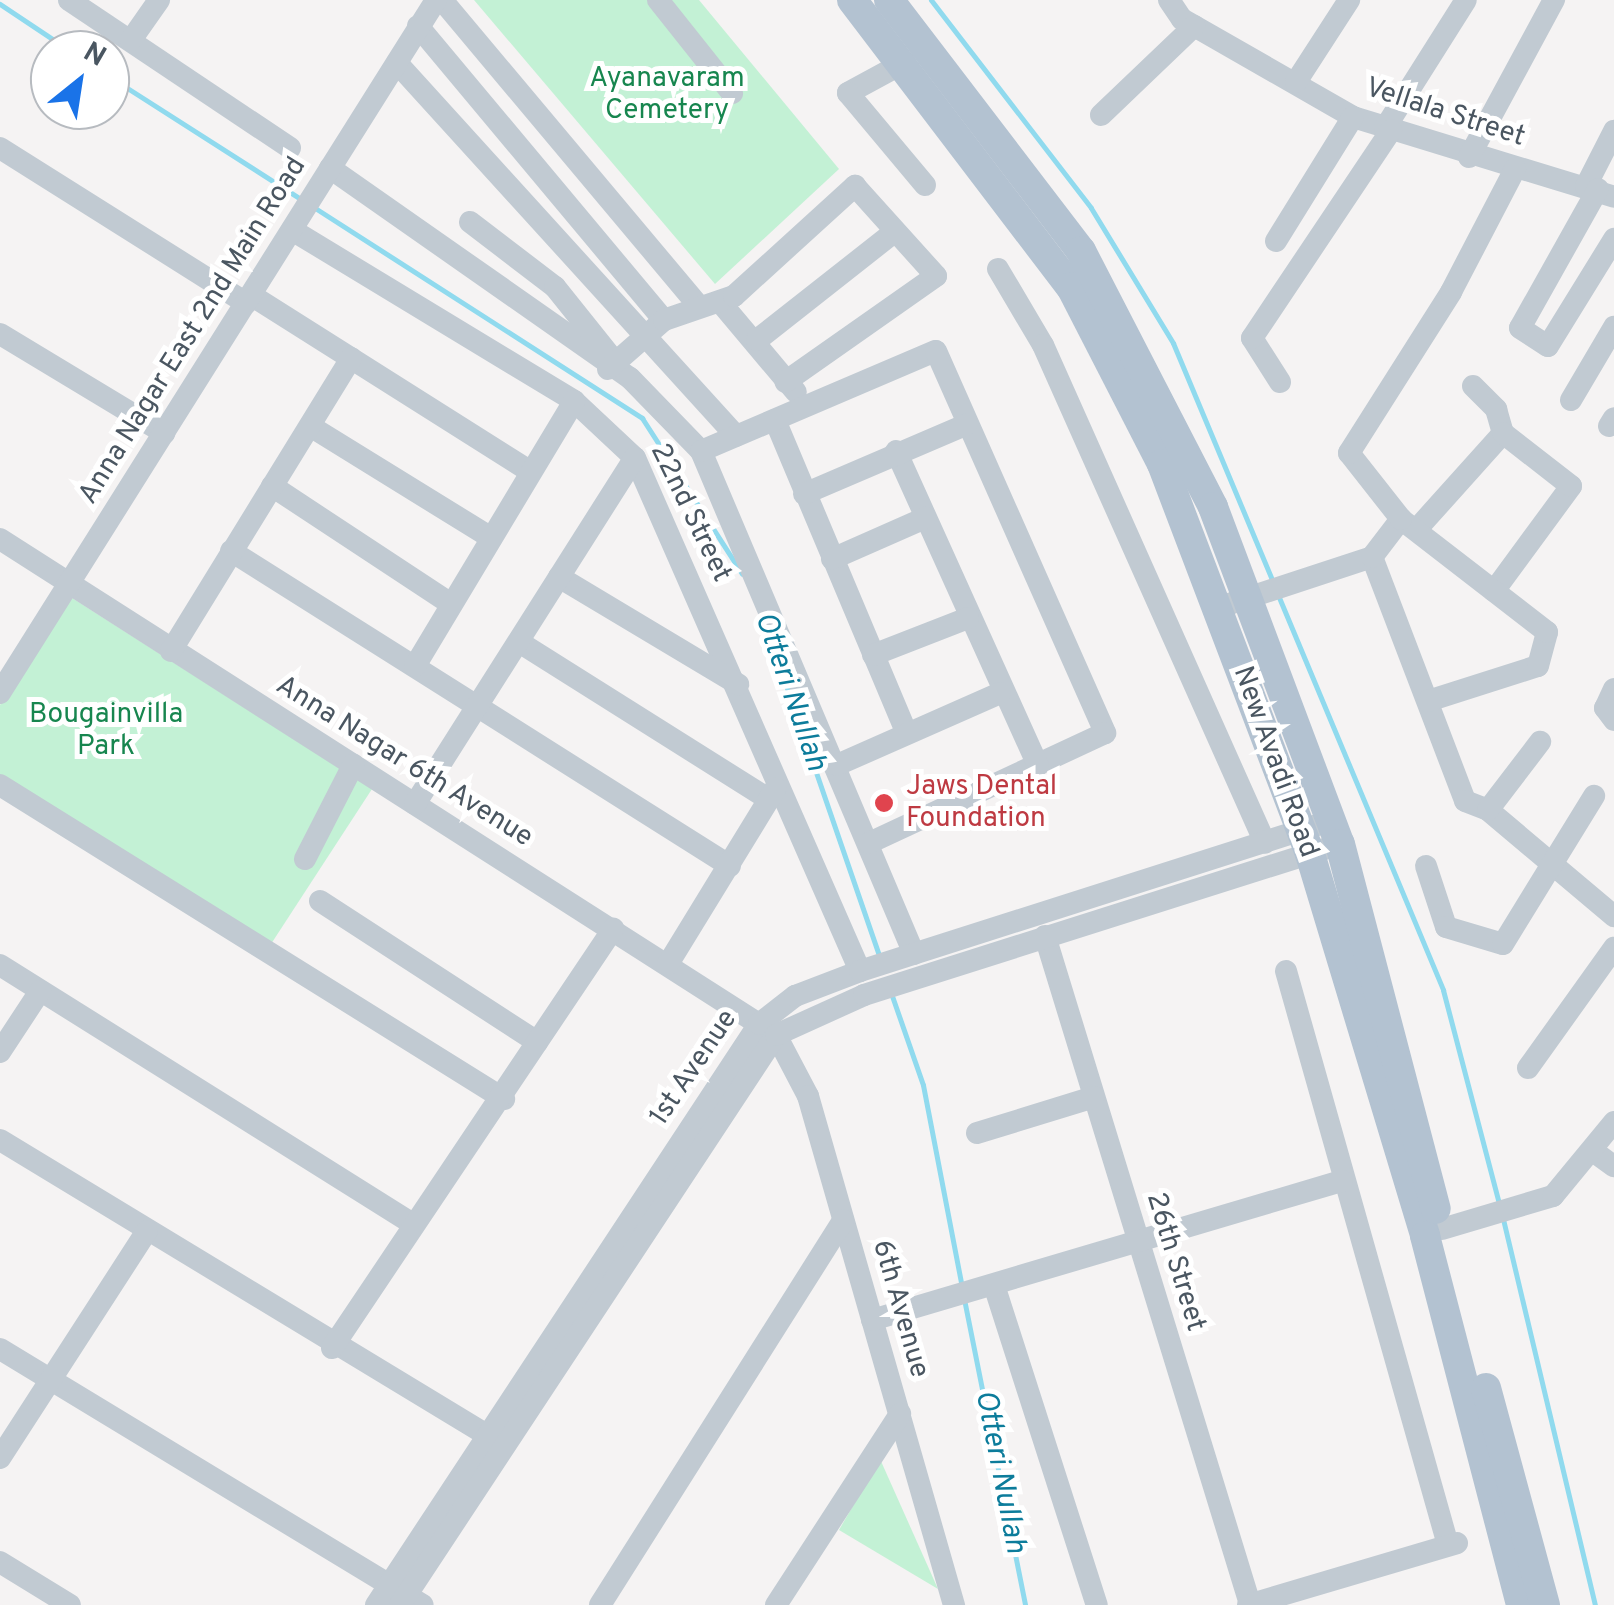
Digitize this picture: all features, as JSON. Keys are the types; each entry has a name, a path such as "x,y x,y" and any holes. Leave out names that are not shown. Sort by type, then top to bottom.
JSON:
{"main road":[{"name":"New Avadi Road","path":"852,0 905,62 1071,287 1162,464 1218,608 1321,838 1521,1605"},
{"name":"New Avadi Road","path":"889,0 1081,251 1150,375 1248,597 1442,1229 1546,1605"}],"street":[{"path":"68,0 290,148"},
{"path":"132,40 158,0"},
{"path":"439,0 697,304"},
{"name":"Anna Nagar East 2nd Main Road","path":"0,693 418,26 439,0"},
{"path":"658,0 732,93"},
{"path":"1296,82 1349,0"},
{"path":"1280,382 1252,338 1388,129 1466,0"},
{"path":"1469,157 1554,0"},
{"path":"1100,115 1185,11"},
{"name":"Vellala Street","path":"1185,11 1352,117 1469,157 1599,190"},
{"path":"418,26 664,320"},
{"path":"905,62 848,93 926,185"},
{"path":"397,63 644,341 736,436"},
{"path":"1276,241 1352,117"},
{"path":"1614,131 1599,190 1520,328 1548,346 1614,240"},
{"path":"0,148 351,358 531,472"},
{"path":"330,168 630,378 701,451 914,954"},
{"path":"1428,701 1538,666 1547,632 1409,524 1349,453 1515,168"},
{"path":"612,366 664,320 697,304 722,303 855,186 936,276 785,382"},
{"name":"22nd Street","path":"302,212 574,401 635,458 738,684 875,966"},
{"path":"470,222 556,286 612,366"},
{"path":"757,340 894,232"},
{"path":"998,269 1043,345 1265,843"},
{"path":"722,303 757,340 785,382 810,405"},
{"path":"1571,400 1614,327"},
{"path":"0,334 164,433"},
{"path":"701,451 936,351 1105,734 869,843"},
{"path":"172,650 351,358"},
{"path":"1473,386 1496,409 1502,432 1572,486 1494,591"},
{"path":"415,666 574,401"},
{"path":"775,420 906,732"},
{"path":"804,494 966,424"},
{"path":"310,426 491,538"},
{"path":"1218,608 1372,557 1502,432"},
{"path":"896,451 1000,693 1038,765"},
{"path":"416,804 635,458"},
{"path":"272,486 450,604"},
{"path":"832,559 924,518"},
{"name":"Anna Nagar 6th Avenue","path":"0,540 767,1029"},
{"path":"230,552 730,866"},
{"path":"1372,557 1465,801 1488,810 1553,873 1614,916"},
{"path":"559,577 738,684"},
{"path":"873,655 968,618"},
{"path":"519,642 768,799"},
{"path":"1614,688 1605,708 1614,720"},
{"path":"837,765 1000,693"},
{"path":"1488,810 1540,742"},
{"path":"306,859 353,765"},
{"path":"668,964 782,777"},
{"path":"0,786 504,1099"},
{"path":"1426,866 1446,927 1503,944 1553,873 1594,796"},
{"name":"1st Avenue","path":"405,1597 487,1436 767,1029 795,996 875,966 1265,843 1321,838"},
{"name":"1st Avenue","path":"376,1605 405,1597 767,1029 1046,936 1321,838"},
{"path":"320,901 537,1042"},
{"path":"332,1348 413,1224 504,1099 613,928"},
{"name":"26th Street","path":"1046,936 1249,1605"},
{"path":"1528,1068 1614,948"},
{"path":"0,966 413,1224"},
{"path":"1249,1605 1453,1544 1342,1182 1286,971"},
{"path":"0,1052 40,991"},
{"name":"6th Avenue","path":"767,1029 808,1096 954,1605"},
{"path":"977,1133 1094,1096"},
{"path":"1442,1229 1553,1196 1614,1122"},
{"path":"0,1140 332,1348 487,1436"},
{"path":"1592,1151 1614,1166"},
{"path":"872,1320 1342,1182"},
{"path":"600,1605 843,1220"},
{"path":"0,1458 147,1231"},
{"path":"994,1284 1097,1605"},
{"path":"0,1348 405,1597"},
{"path":"776,1605 900,1414"},
{"path":"0,1562 70,1605"}],"green space":[{"name":"Ayanavaram Cemetery","path":"474,0 699,0 839,169 715,284"},
{"name":"Bougainvilla Park","path":"69,596 372,789 271,944 0,776 0,705"},
{"path":"880,1459 938,1589 839,1530"}],"waterway":[{"path":"931,0 1091,208 1173,343 1274,584"},
{"name":"Otteri Nullah","path":"0,4 39,30"},
{"name":"Otteri Nullah","path":"130,90 301,199"},
{"name":"Otteri Nullah","path":"315,208 642,418 742,574"},
{"path":"1278,595 1443,990 1499,1203"},
{"name":"Otteri Nullah","path":"778,662 880,959"},
{"name":"Otteri Nullah","path":"891,993 923,1085 962,1288"},
{"path":"1503,1219 1595,1605"},
{"name":"Otteri Nullah","path":"964,1299 1025,1605"}],"place":[{"name":"Jaws Dental Foundation","path":"884,803"}]}
